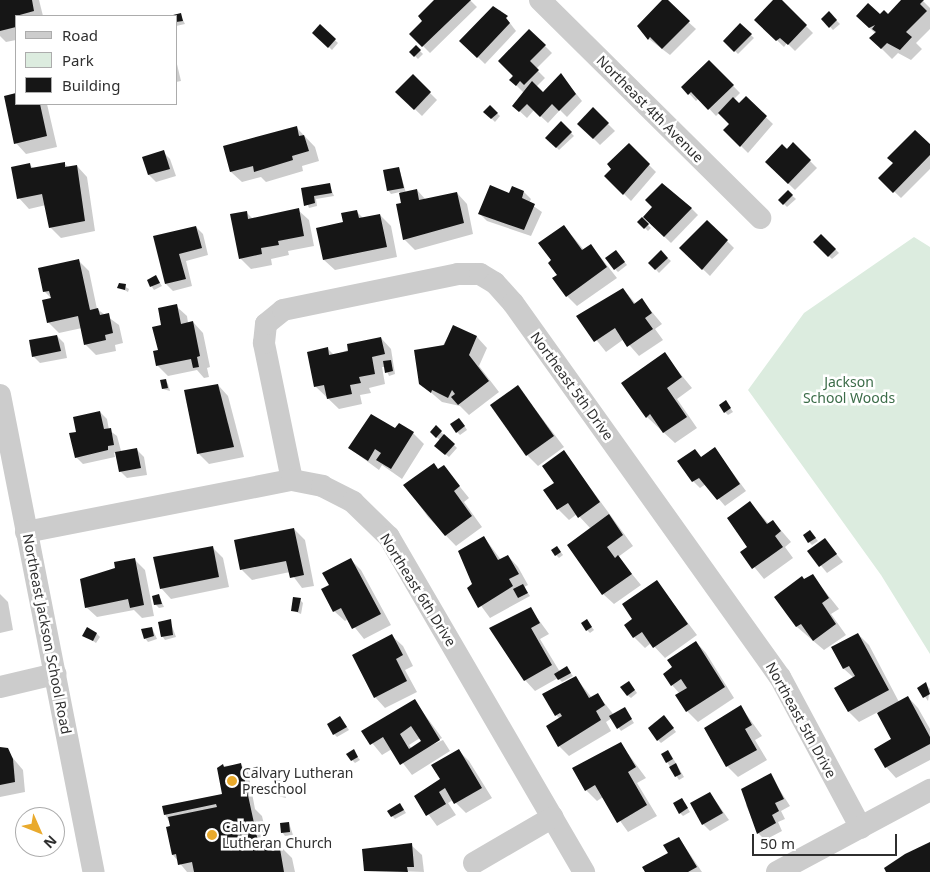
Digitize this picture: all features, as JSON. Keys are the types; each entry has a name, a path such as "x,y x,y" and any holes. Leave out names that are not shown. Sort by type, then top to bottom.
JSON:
{"street":[{"name":"Northeast 4th Avenue","path":"540,0 760,218"},
{"name":"Northeast 5th Drive","path":"292,480 264,343 266,324 283,310 458,274 480,274 495,283 513,303 780,677 860,828"},
{"name":"Northeast Jackson School Road","path":"0,395 94,872"},
{"name":"Northeast 6th Drive","path":"26,532 292,480 322,486 353,502 389,538 584,872"},
{"path":"0,687 55,674"},
{"path":"777,872 930,790"},
{"path":"474,863 553,817"}],"green space":[{"name":"Jackson School Woods","path":"914,237 930,247 930,654 881,575 748,390 804,313"}],"building":[{"path":"0,0 32,0 34,11 15,15 15,27 0,31"},
{"path":"434,0 471,0 422,47 409,34 422,21 418,16"},
{"path":"662,0 668,0 690,21 662,49 650,37 648,40 637,26"},
{"path":"773,0 782,0 807,25 788,45 780,38 776,41 754,20"},
{"path":"901,0 924,0 920,4 927,11 906,32 912,37 900,50 887,43 881,49 869,38 876,32 872,29 875,25 869,28 856,16 868,3 880,14 884,10 888,14"},
{"path":"493,6 508,16 506,18 510,23 477,58 459,41"},
{"path":"829,11 837,20 829,28 821,19"},
{"path":"181,13 183,21 178,22 178,15 173,15"},
{"path":"740,23 752,34 734,52 723,41"},
{"path":"320,24 336,39 328,48 312,33"},
{"path":"529,29 546,45 530,61 539,70 524,85 520,81 516,86 509,80 513,76 498,61"},
{"path":"416,45 421,50 414,57 409,52"},
{"path":"709,60 734,85 708,110 691,92 688,95 681,87"},
{"path":"561,73 576,94 559,111 552,104 540,117 527,104 519,112 512,106 532,81 543,92"},
{"path":"413,74 431,92 414,110 395,92"},
{"path":"15,93 15,105 40,105 47,136 14,144 4,96"},
{"path":"746,96 767,116 740,147 723,130 729,124 718,113 733,97 739,103"},
{"path":"490,105 498,113 491,119 483,112"},
{"path":"593,107 609,123 593,139 577,124"},
{"path":"561,121 572,132 556,148 545,138"},
{"path":"297,126 299,136 304,135 309,151 292,156 293,160 254,172 253,166 230,172 223,146"},
{"path":"915,130 930,144 930,155 893,193 878,178 893,163 887,158"},
{"path":"793,142 811,160 788,184 765,162 782,144 787,149"},
{"path":"629,143 650,164 623,195 604,176 611,169 607,164"},
{"path":"164,150 170,169 148,175 142,157"},
{"path":"65,162 65,167 77,165 85,221 49,228 42,194 17,199 11,167 30,163 31,168"},
{"path":"399,167 404,188 387,191 383,170"},
{"path":"330,183 332,193 314,196 315,203 304,206 301,188"},
{"path":"662,183 692,208 664,237 643,217 652,207 645,200"},
{"path":"490,185 509,193 512,186 524,191 522,198 535,204 524,230 478,214"},
{"path":"417,189 419,200 457,192 464,223 403,240 396,204 401,203 399,193"},
{"path":"788,190 793,195 783,205 778,200"},
{"path":"299,208 304,236 278,241 279,245 261,248 262,254 239,259 230,214 247,211 248,219"},
{"path":"357,210 359,218 380,214 387,247 323,260 316,228 343,222 341,213"},
{"path":"642,217 649,224 644,229 637,222"},
{"path":"707,220 728,240 702,270 679,248"},
{"path":"564,225 582,250 591,244 607,267 566,297 552,278 557,275 548,263 551,260 538,243"},
{"path":"196,226 202,248 179,254 186,279 165,284 153,236"},
{"path":"821,234 836,249 828,257 813,242"},
{"path":"616,250 625,262 614,270 605,258"},
{"path":"661,250 668,258 655,270 648,263"},
{"path":"79,259 90,310 98,308 100,315 109,313 113,333 105,335 106,340 84,345 78,316 47,323 42,300 51,298 49,291 43,292 38,268"},
{"path":"156,275 160,283 150,287 147,280"},
{"path":"119,283 126,284 125,290 117,288"},
{"path":"623,288 634,304 642,298 652,313 645,318 653,329 627,347 615,328 594,342 576,316"},
{"path":"177,304 181,324 193,321 200,356 197,357 199,367 193,368 191,359 156,366 153,351 158,350 152,327 161,325 158,308"},
{"path":"453,325 477,336 469,355 489,381 458,405 451,397 455,394 452,390 448,398 432,390 431,393 419,384 414,350 444,345"},
{"path":"57,335 61,351 32,357 29,340"},
{"path":"381,337 385,354 372,357 375,374 359,377 361,383 350,385 352,394 327,399 324,385 314,387 307,352 328,347 329,355 348,351 347,344"},
{"path":"665,352 682,377 667,388 687,417 663,433 650,414 646,418 621,383"},
{"path":"391,360 393,371 385,373 383,361"},
{"path":"166,379 168,388 162,389 160,380"},
{"path":"218,384 234,447 197,454 184,390"},
{"path":"518,385 554,436 526,456 490,405"},
{"path":"726,400 731,408 724,413 719,405"},
{"path":"100,411 104,429 111,428 114,445 108,446 108,450 75,458 69,433 76,432 73,417"},
{"path":"371,414 395,428 399,423 414,432 391,469 376,460 381,453 375,449 368,461 348,448"},
{"path":"459,418 465,426 456,433 450,424"},
{"path":"436,425 442,431 436,438 430,432"},
{"path":"444,434 455,444 445,455 434,446"},
{"path":"715,447 740,484 717,500 699,478 692,482 677,461 695,449 701,457"},
{"path":"137,448 141,468 119,472 115,452"},
{"path":"564,450 600,502 578,518 568,503 557,510 543,490 554,483 542,466"},
{"path":"434,463 438,469 444,465 460,486 454,491 472,516 445,536 403,485"},
{"path":"750,501 767,524 773,520 781,531 775,536 783,547 752,569 740,552 747,547 727,518"},
{"path":"609,514 623,535 607,547 615,558 618,555 632,574 602,595 567,545"},
{"path":"294,528 304,575 290,578 286,561 240,570 234,540"},
{"path":"810,530 816,538 808,543 803,535"},
{"path":"484,536 498,560 508,555 519,574 509,579 513,586 478,608 467,588 472,584 458,551"},
{"path":"825,538 837,554 819,567 807,551"},
{"path":"213,546 219,577 160,589 153,557"},
{"path":"557,546 561,552 555,556 551,550"},
{"path":"135,558 144,605 130,608 128,599 85,608 80,579 115,568 114,562"},
{"path":"351,558 381,614 352,629 341,608 333,612 321,589 329,585 322,573"},
{"path":"813,574 829,598 822,603 836,624 813,641 801,624 796,627 774,597 802,576 804,579"},
{"path":"657,580 688,624 653,648 642,632 633,638 624,625 632,619 622,604"},
{"path":"523,584 528,593 518,598 513,589"},
{"path":"159,594 162,604 154,605 152,596"},
{"path":"293,597 301,598 298,612 291,611"},
{"path":"531,607 540,623 531,628 552,665 524,681 489,628"},
{"path":"171,619 173,635 161,637 158,622"},
{"path":"587,619 592,627 586,631 581,623"},
{"path":"87,627 97,633 93,641 82,636"},
{"path":"152,627 154,636 144,639 141,629"},
{"path":"858,633 889,690 848,712 834,688 855,676 849,666 843,669 831,647"},
{"path":"392,634 403,655 396,659 407,681 374,698 352,655"},
{"path":"696,641 725,687 686,712 675,695 687,688 681,679 671,686 663,674 672,667 667,660"},
{"path":"567,666 571,673 558,680 554,674"},
{"path":"576,676 589,698 598,693 605,705 596,711 601,720 558,747 546,726 562,716 560,713 555,716 542,694"},
{"path":"629,681 635,690 627,696 620,687"},
{"path":"926,682 930,694 923,698 917,688"},
{"path":"908,696 930,737 930,744 885,768 874,749 891,739 877,713"},
{"path":"415,699 440,740 400,765 383,737 370,745 361,731","holes":["411,726 421,741 409,749 400,734"]},
{"path":"741,705 752,725 745,729 757,750 726,767 704,728"},
{"path":"625,707 632,719 617,729 609,716"},
{"path":"664,715 674,728 657,741 648,728"},
{"path":"340,716 347,727 333,735 327,724"},
{"path":"621,742 636,767 628,772 647,805 617,823 595,785 585,791 572,768"},
{"path":"0,747 8,748 13,759 15,782 0,785"},
{"path":"354,749 358,757 351,761 346,754"},
{"path":"459,749 482,788 454,804 445,788 439,792 446,804 426,816 414,796 440,779 431,765"},
{"path":"668,750 673,759 666,763 661,754"},
{"name":"Calvary Lutheran Church","path":"241,763 259,846 279,843 284,872 194,872 192,862 178,865 176,854 172,855 166,827 170,826 168,817 217,807 216,804 164,815 162,806 222,794 217,768 223,764 224,767"},
{"path":"676,763 681,774 675,777 669,767"},
{"path":"262,766 263,774 251,776 249,768"},
{"path":"771,773 784,799 775,803 779,811 772,815 776,823 757,834 741,789"},
{"path":"274,778 280,778 284,795 277,796"},
{"path":"710,792 723,813 702,825 690,803"},
{"path":"682,798 688,808 679,814 673,803"},
{"path":"400,803 404,810 391,817 387,811"},
{"path":"289,822 290,832 281,833 280,823"},
{"path":"679,837 697,867 688,872 645,872 642,867 668,853 663,845"},
{"path":"930,842 930,872 886,872 884,868 905,854"},
{"path":"412,843 414,867 407,867 408,872 364,871 362,849"}],"place":[{"name":"Calvary Lutheran Preschool","path":"232,781"},
{"name":"Calvary Lutheran Church","path":"212,835"}]}
